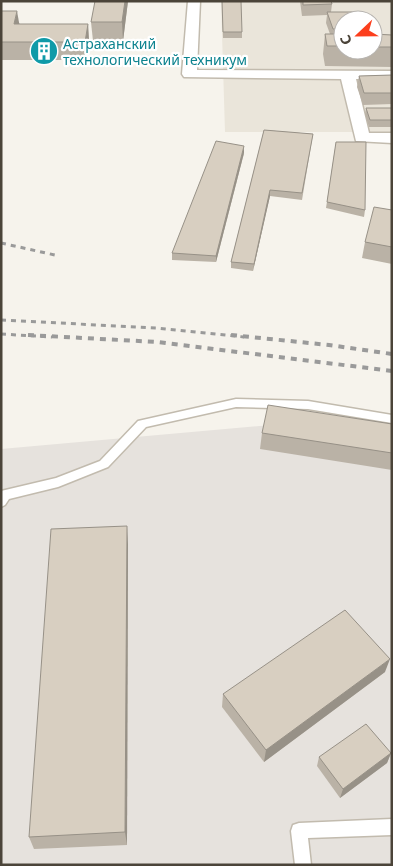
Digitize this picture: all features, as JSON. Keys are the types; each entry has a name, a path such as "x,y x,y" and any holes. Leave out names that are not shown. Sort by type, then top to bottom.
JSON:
{"street":[{"path":"194,1 189,74 392,75"},
{"path":"348,76 362,138 392,138"}],"lane":[{"path":"1,502 5,495 58,482 104,464 142,424 236,403 308,405 392,419"},
{"path":"303,865 299,830 392,827"}],"shaded area":[{"path":"221,1 392,1 392,132 225,132"},
{"path":"271,425 392,447 392,865 1,865 1,449"}],"building":[{"path":"95,1 125,1 122,22 91,22"},
{"path":"222,1 241,1 242,32 223,32"},
{"path":"303,1 331,1 332,4 303,5"},
{"path":"1,11 17,11 14,24 88,24 85,42 1,42"},
{"path":"327,12 333,12 333,29"},
{"path":"325,34 333,34 333,46 327,46"},
{"path":"383,35 392,35 392,47 383,47"},
{"path":"392,75 392,93 364,93 359,76"},
{"path":"366,108 392,108 392,120 370,120"},
{"path":"264,130 313,134 302,193 270,190 254,264 231,262"},
{"path":"216,141 244,146 216,256 172,253"},
{"path":"336,142 366,142 365,210 327,202"},
{"path":"374,207 392,210 392,247 365,242"},
{"path":"268,405 392,424 392,453 262,433"},
{"path":"127,526 125,832 29,837 51,529"},
{"path":"345,610 390,659 266,750 223,694"},
{"path":"366,724 391,753 343,789 319,757"}],"railway":[{"path":"1,243 55,255"},
{"path":"1,320 156,328 244,337"},
{"path":"1,334 52,337"},
{"path":"28,335 157,342 392,371"},
{"path":"231,335 329,345 392,354"}],"place":[{"name":"Астраханский технологический техникум","path":"44,51"}]}
